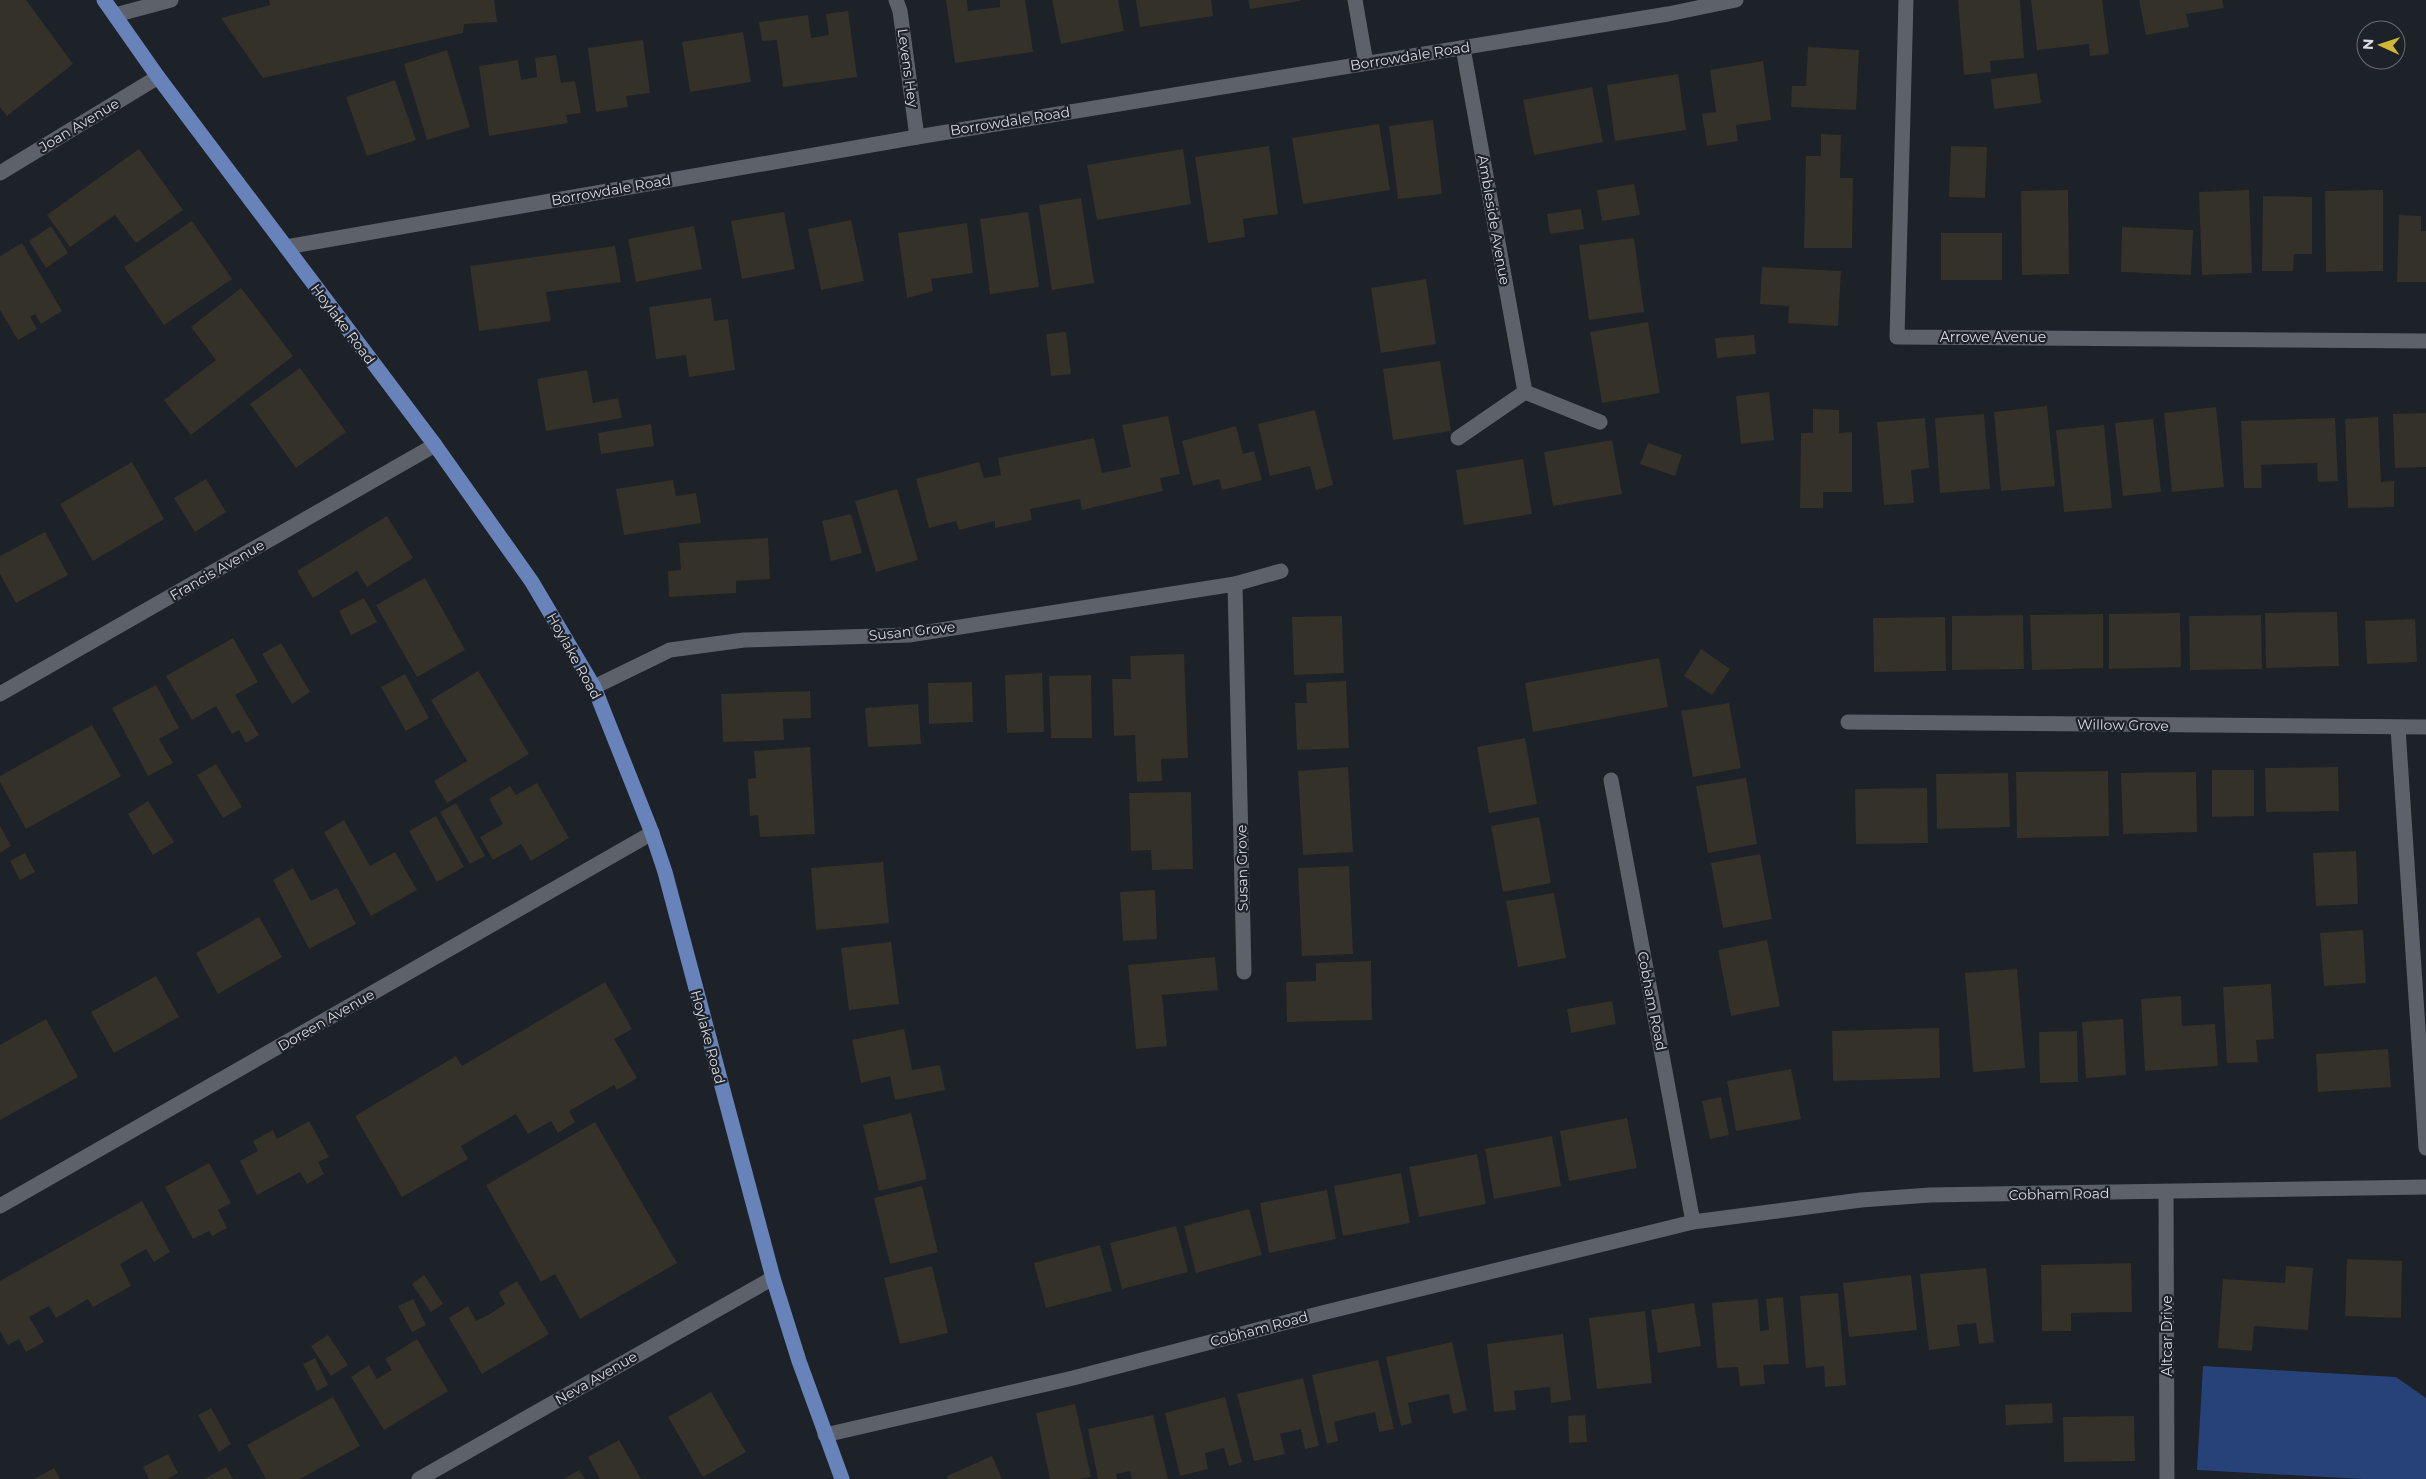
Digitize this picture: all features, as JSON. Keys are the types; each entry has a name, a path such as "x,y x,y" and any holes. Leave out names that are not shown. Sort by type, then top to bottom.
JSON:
{"main road":[{"name":"Hoylake Road","path":"104,0 158,77 435,445 532,582 594,687 652,833 665,872 773,1278 825,1435 842,1479"}],"street":[{"path":"115,15 171,0"},
{"name":"Levens Hey","path":"896,0 900,12 917,137"},
{"path":"1355,0 1366,63"},
{"name":"Borrowdale Road","path":"286,247 917,137 1464,48 1667,7 1736,0"},
{"name":"Arrowe Avenue","path":"1906,0 1897,337 2426,341"},
{"name":"Ambleside Avenue","path":"1464,48 1525,392"},
{"name":"Joan Avenue","path":"0,173 158,77"},
{"path":"1458,438 1525,392 1600,422"},
{"name":"Francis Avenue","path":"0,694 435,445"},
{"name":"Susan Grove","path":"594,687 670,650 744,640 909,634 1235,584 1281,571"},
{"name":"Susan Grove","path":"1235,584 1244,972"},
{"name":"Willow Grove","path":"1848,722 2426,727"},
{"path":"2398,728 2426,1148"},
{"name":"Cobham Road","path":"1611,780 1693,1222"},
{"name":"Doreen Avenue","path":"0,1206 652,833"},
{"name":"Cobham Road","path":"825,1435 1073,1378 1322,1313 1693,1222 1861,1200 1930,1195 2426,1186"},
{"name":"Altcar Drive","path":"2166,1192 2167,1479"},
{"name":"Neva Avenue","path":"419,1479 773,1278"}],"shaded area":[{"path":"2203,1366 2396,1377 2426,1398 2426,1479 2363,1479 2197,1470"}],"building":[{"path":"0,0 26,0 73,64 7,116 0,107"},
{"path":"269,0 494,0 497,22 464,24 463,33 263,78 221,18 270,5"},
{"path":"946,0 967,0 968,11 1000,7 1000,0 1025,0 1033,52 955,63"},
{"path":"1052,0 1118,0 1124,31 1061,44"},
{"path":"1136,0 1211,0 1213,16 1140,27"},
{"path":"1248,0 1300,0 1300,1 1250,9"},
{"path":"1958,0 2020,0 2024,58 1990,61 1991,72 1964,75"},
{"path":"2031,0 2102,0 2109,54 2090,56 2089,44 2037,50"},
{"path":"2139,0 2222,0 2224,8 2186,14 2189,27 2146,35"},
{"path":"848,11 857,77 783,87 777,40 762,41 759,22 808,15 811,38 829,35 826,14"},
{"path":"743,32 751,82 690,92 682,42"},
{"path":"643,40 650,93 626,96 628,107 596,112 588,48"},
{"path":"1808,47 1859,50 1856,110 1791,107 1792,86 1806,86"},
{"path":"447,50 470,127 427,140 404,64"},
{"path":"556,55 561,83 575,81 581,113 566,115 568,123 489,136 479,66 518,60 521,80 537,77 535,58"},
{"path":"1763,61 1771,120 1736,125 1738,141 1707,146 1702,114 1716,112 1710,70"},
{"path":"2037,73 2041,103 1994,109 1991,79"},
{"path":"1678,74 1686,130 1615,141 1607,85"},
{"path":"395,80 416,140 367,156 346,97"},
{"path":"1592,87 1603,142 1534,155 1523,100"},
{"path":"1433,120 1442,194 1398,199 1389,126"},
{"path":"1379,124 1390,190 1303,204 1292,138"},
{"path":"1821,134 1841,135 1840,178 1853,178 1852,248 1804,248 1806,156 1821,156"},
{"path":"1269,146 1278,214 1243,219 1245,237 1208,243 1195,157"},
{"path":"1951,146 1987,147 1985,198 1949,197"},
{"path":"139,149 183,210 136,243 115,215 70,247 47,215"},
{"path":"1183,149 1191,204 1097,220 1087,165"},
{"path":"1634,184 1640,215 1602,221 1597,190"},
{"path":"2068,190 2069,274 2022,275 2021,191"},
{"path":"2249,190 2252,273 2202,275 2199,192"},
{"path":"2383,190 2383,271 2326,272 2325,191"},
{"path":"2263,196 2312,197 2312,254 2294,254 2293,271 2262,271"},
{"path":"1081,198 1094,283 1052,290 1039,205"},
{"path":"1581,209 1584,229 1550,234 1547,214"},
{"path":"784,212 795,269 742,279 731,221"},
{"path":"1028,212 1039,287 990,294 980,219"},
{"path":"2399,215 2421,216 2421,231 2426,231 2426,282 2397,282"},
{"path":"851,220 864,281 821,290 808,229"},
{"path":"192,221 232,279 164,325 124,267"},
{"path":"967,223 973,273 931,279 933,291 907,298 898,233"},
{"path":"51,226 68,253 46,268 29,241"},
{"path":"694,226 702,269 636,282 628,239"},
{"path":"2122,227 2193,230 2191,275 2121,272"},
{"path":"1941,233 2002,233 2002,280 1941,280"},
{"path":"1634,238 1644,312 1589,320 1579,245"},
{"path":"22,243 62,311 41,324 35,314 30,317 37,329 18,340 0,310 0,256"},
{"path":"615,246 621,282 546,292 551,321 479,331 470,266"},
{"path":"1762,267 1841,271 1838,326 1788,323 1789,306 1760,304"},
{"path":"1426,279 1436,344 1381,353 1371,288"},
{"path":"241,288 293,356 191,435 164,400 216,360 191,327"},
{"path":"711,298 714,321 728,319 735,370 689,377 686,355 656,359 649,307"},
{"path":"1648,322 1660,393 1602,403 1590,332"},
{"path":"1066,332 1071,374 1051,376 1046,334"},
{"path":"1754,335 1756,354 1717,358 1715,338"},
{"path":"1440,361 1451,431 1393,440 1383,369"},
{"path":"300,368 346,432 296,468 250,404"},
{"path":"587,370 593,403 618,398 622,418 546,431 537,379"},
{"path":"1769,392 1774,440 1741,444 1736,396"},
{"path":"2047,406 2055,486 2001,491 1994,412"},
{"path":"2216,407 2224,487 2172,492 2164,413"},
{"path":"1813,409 1839,410 1839,433 1852,432 1852,492 1823,492 1823,508 1800,508 1801,433 1813,433"},
{"path":"1315,410 1333,485 1316,490 1310,466 1270,476 1258,424"},
{"path":"2426,413 2426,467 2395,468 2393,414"},
{"path":"1984,414 1990,489 1940,493 1935,418"},
{"path":"1168,416 1180,474 1160,478 1163,491 1082,510 1080,499 1030,509 1032,520 995,528 995,521 959,530 956,521 929,528 916,479 979,462 984,478 1001,475 998,458 1094,438 1102,473 1131,467 1122,425"},
{"path":"2378,417 2381,482 2394,481 2394,507 2348,508 2345,419"},
{"path":"1925,418 1929,468 1911,470 1914,503 1884,505 1877,422"},
{"path":"2335,418 2338,481 2318,482 2317,463 2261,465 2262,488 2244,488 2241,421"},
{"path":"2153,419 2161,492 2123,496 2115,423"},
{"path":"651,424 654,446 601,454 598,433"},
{"path":"2104,425 2112,508 2064,512 2056,430"},
{"path":"1236,426 1243,454 1254,451 1262,480 1222,490 1219,479 1193,486 1182,441"},
{"path":"1612,440 1622,494 1553,506 1544,452"},
{"path":"1648,443 1682,455 1675,476 1640,464"},
{"path":"1523,459 1532,514 1464,525 1456,470"},
{"path":"132,462 164,519 93,561 60,504"},
{"path":"206,479 226,512 195,532 174,498"},
{"path":"673,480 676,496 696,493 701,523 624,535 616,489"},
{"path":"897,489 918,560 876,572 855,501"},
{"path":"851,514 862,553 831,561 822,521"},
{"path":"387,516 413,558 367,587 357,571 313,598 297,571"},
{"path":"45,532 68,575 16,603 0,574 0,556"},
{"path":"768,538 770,579 736,581 736,593 669,597 668,571 681,570 679,543"},
{"path":"425,578 465,650 417,677 376,605"},
{"path":"364,598 377,622 351,635 339,611"},
{"path":"2337,612 2339,666 2266,668 2265,613"},
{"path":"2180,613 2181,667 2109,669 2109,614"},
{"path":"2103,614 2103,668 2032,670 2030,615"},
{"path":"2023,615 2024,669 1952,670 1952,616"},
{"path":"2261,615 2262,669 2190,670 2189,616"},
{"path":"1342,616 1344,673 1294,675 1292,617"},
{"path":"1945,617 1946,671 1874,672 1873,618"},
{"path":"2415,619 2417,662 2367,664 2365,621"},
{"path":"233,638 258,682 235,695 259,735 246,743 239,730 232,734 216,706 192,720 166,676"},
{"path":"281,643 310,692 292,704 262,654"},
{"path":"1701,649 1730,669 1712,695 1684,676"},
{"path":"1184,654 1188,758 1161,759 1162,781 1137,782 1135,735 1114,736 1112,679 1131,679 1130,656"},
{"path":"1659,658 1668,707 1533,732 1525,683"},
{"path":"478,671 529,754 447,803 434,781 467,761 431,700"},
{"path":"1042,673 1044,732 1007,733 1005,675"},
{"path":"405,674 429,718 406,731 381,687"},
{"path":"1091,675 1092,738 1051,738 1049,676"},
{"path":"1346,681 1349,748 1297,750 1295,703 1307,703 1306,683"},
{"path":"972,682 973,722 929,724 928,683"},
{"path":"156,685 179,728 159,739 173,763 148,776 112,708"},
{"path":"810,691 811,718 783,719 784,740 723,742 721,694"},
{"path":"1729,703 1741,768 1693,777 1681,711"},
{"path":"918,704 921,744 868,747 865,708"},
{"path":"92,725 121,776 26,829 0,782 0,776"},
{"path":"1525,738 1537,804 1489,813 1477,747"},
{"path":"810,747 815,834 760,837 758,815 750,816 748,779 756,778 754,751"},
{"path":"216,764 242,807 223,818 197,775"},
{"path":"1348,767 1353,852 1303,855 1298,771"},
{"path":"2338,767 2339,811 2266,812 2265,768"},
{"path":"2212,770 2254,770 2254,816 2212,817"},
{"path":"2108,771 2109,836 2017,838 2016,772"},
{"path":"2196,772 2197,832 2123,834 2121,773"},
{"path":"2008,773 2010,827 1937,829 1936,774"},
{"path":"1746,778 1757,844 1708,853 1696,786"},
{"path":"537,783 569,838 531,861 521,844 493,860 480,837 503,824 489,799 510,786 516,795"},
{"path":"1927,788 1928,843 1856,844 1855,789"},
{"path":"1191,792 1193,869 1152,870 1151,850 1131,851 1129,793"},
{"path":"148,801 174,842 153,855 128,814"},
{"path":"456,803 485,856 470,864 440,812"},
{"path":"436,816 464,867 437,882 409,831"},
{"path":"1539,817 1551,883 1503,892 1491,826"},
{"path":"344,820 370,866 395,852 417,890 371,916 324,832"},
{"path":"0,826 11,846 0,853"},
{"path":"2356,851 2358,904 2316,906 2313,853"},
{"path":"25,853 35,872 20,880 10,861"},
{"path":"1760,854 1772,919 1723,928 1711,863"},
{"path":"883,862 889,923 816,930 811,868"},
{"path":"1349,866 1353,954 1302,956 1298,868"},
{"path":"293,868 311,901 337,888 356,924 309,949 273,880"},
{"path":"1155,890 1157,939 1123,941 1120,892"},
{"path":"1554,893 1566,958 1518,967 1506,901"},
{"path":"259,917 282,957 218,994 196,953"},
{"path":"2363,930 2366,983 2324,986 2320,933"},
{"path":"1767,940 1780,1006 1731,1016 1718,950"},
{"path":"891,942 899,1004 849,1010 841,948"},
{"path":"1215,957 1218,990 1162,995 1167,1046 1136,1049 1128,965"},
{"path":"1371,961 1372,1020 1287,1022 1286,982 1316,981 1316,963"},
{"path":"2017,969 2025,1068 1973,1072 1965,973"},
{"path":"156,976 179,1017 114,1053 91,1012"},
{"path":"605,982 632,1029 614,1039 637,1078 617,1090 614,1085 569,1111 575,1122 558,1133 551,1121 528,1134 516,1114 461,1146 468,1159 402,1197 355,1116 456,1056 462,1066"},
{"path":"2271,984 2274,1039 2256,1040 2258,1062 2227,1063 2223,987"},
{"path":"2181,996 2182,1026 2215,1024 2218,1066 2145,1071 2141,999"},
{"path":"1612,1001 1616,1024 1571,1033 1567,1009"},
{"path":"46,1019 78,1077 0,1120 0,1045"},
{"path":"2123,1019 2126,1075 2086,1078 2082,1022"},
{"path":"1939,1028 1940,1078 1833,1081 1832,1031"},
{"path":"904,1029 912,1070 940,1065 945,1090 895,1100 890,1076 861,1083 852,1040"},
{"path":"2077,1031 2078,1082 2040,1083 2039,1032"},
{"path":"2388,1049 2391,1087 2318,1092 2316,1054"},
{"path":"1791,1069 1801,1119 1736,1131 1727,1081"},
{"path":"1721,1097 1729,1135 1710,1139 1702,1101"},
{"path":"911,1113 927,1179 879,1191 863,1125"},
{"path":"1627,1118 1637,1168 1569,1181 1560,1131"},
{"path":"309,1121 329,1157 318,1162 324,1174 307,1184 300,1172 257,1195 240,1161 258,1151 253,1141 273,1130 277,1139"},
{"path":"595,1122 677,1263 580,1319 555,1274 541,1282 486,1185"},
{"path":"1552,1136 1561,1186 1494,1199 1485,1149"},
{"path":"1477,1154 1486,1204 1419,1217 1409,1167"},
{"path":"209,1163 231,1203 218,1210 227,1228 212,1236 209,1231 193,1239 165,1187"},
{"path":"1401,1173 1410,1223 1343,1236 1334,1186"},
{"path":"922,1186 938,1252 890,1264 874,1198"},
{"path":"1327,1190 1336,1239 1269,1253 1260,1203"},
{"path":"142,1201 170,1252 154,1262 146,1249 120,1264 131,1286 93,1307 88,1299 56,1318 49,1306 29,1317 44,1342 26,1352 19,1339 8,1345 0,1331 0,1281"},
{"path":"1249,1209 1262,1255 1196,1273 1184,1226"},
{"path":"1176,1226 1188,1272 1122,1289 1110,1243"},
{"path":"1100,1245 1112,1291 1046,1308 1034,1263"},
{"path":"2347,1259 2402,1261 2401,1318 2345,1316"},
{"path":"2131,1263 2132,1312 2071,1313 2071,1331 2042,1331 2041,1265"},
{"path":"932,1266 948,1333 900,1344 884,1278"},
{"path":"2286,1266 2313,1268 2308,1330 2254,1326 2252,1351 2218,1348 2223,1279 2285,1283"},
{"path":"1986,1268 1994,1342 1979,1344 1976,1323 1957,1325 1960,1346 1929,1350 1920,1274"},
{"path":"424,1275 443,1304 431,1312 412,1284"},
{"path":"1911,1275 1917,1330 1849,1337 1843,1283"},
{"path":"517,1281 549,1334 482,1374 449,1318 468,1306 476,1321 490,1314 505,1304 499,1292"},
{"path":"1838,1293 1846,1385 1825,1387 1824,1366 1806,1368 1800,1296"},
{"path":"1783,1297 1789,1364 1763,1365 1765,1384 1740,1386 1738,1367 1717,1368 1712,1303 1758,1299 1760,1331 1769,1330 1766,1299"},
{"path":"413,1299 426,1325 412,1332 398,1306"},
{"path":"1694,1303 1701,1346 1658,1353 1651,1310"},
{"path":"1645,1311 1652,1383 1597,1389 1589,1318"},
{"path":"1563,1334 1571,1400 1551,1403 1550,1387 1514,1391 1516,1410 1494,1412 1487,1344"},
{"path":"328,1335 348,1365 331,1376 311,1346"},
{"path":"417,1339 448,1391 384,1430 351,1377 369,1365 377,1379 392,1370 385,1359"},
{"path":"1452,1342 1467,1410 1453,1414 1449,1394 1408,1403 1412,1423 1401,1426 1386,1357"},
{"path":"315,1358 328,1385 317,1391 303,1364"},
{"path":"1378,1360 1394,1429 1379,1432 1375,1412 1357,1416 1334,1422 1338,1441 1327,1444 1312,1375"},
{"path":"1303,1378 1319,1446 1305,1449 1301,1429 1280,1434 1285,1454 1254,1461 1237,1394"},
{"path":"711,1392 746,1452 703,1477 668,1417"},
{"path":"333,1397 360,1446 300,1479 266,1479 247,1445"},
{"path":"1225,1397 1242,1462 1229,1466 1224,1448 1205,1453 1208,1469 1180,1476 1165,1413"},
{"path":"2052,1403 2053,1423 2006,1425 2005,1405"},
{"path":"1075,1404 1091,1477 1050,1479 1036,1413"},
{"path":"211,1408 231,1444 219,1452 198,1415"},
{"path":"1153,1415 1168,1479 1132,1479 1130,1471 1116,1474 1117,1479 1098,1479 1088,1429"},
{"path":"1585,1415 1587,1442 1569,1443 1568,1416"},
{"path":"2134,1416 2135,1461 2064,1462 2063,1417"},
{"path":"619,1440 641,1479 600,1479 588,1457"},
{"path":"168,1454 178,1473 168,1479 149,1479 143,1467"},
{"path":"992,1456 1002,1479 948,1479 947,1476"},
{"path":"226,1467 233,1479 204,1479"},
{"path":"54,1468 60,1479 34,1479"},
{"path":"579,1470 585,1479 564,1479"}]}
